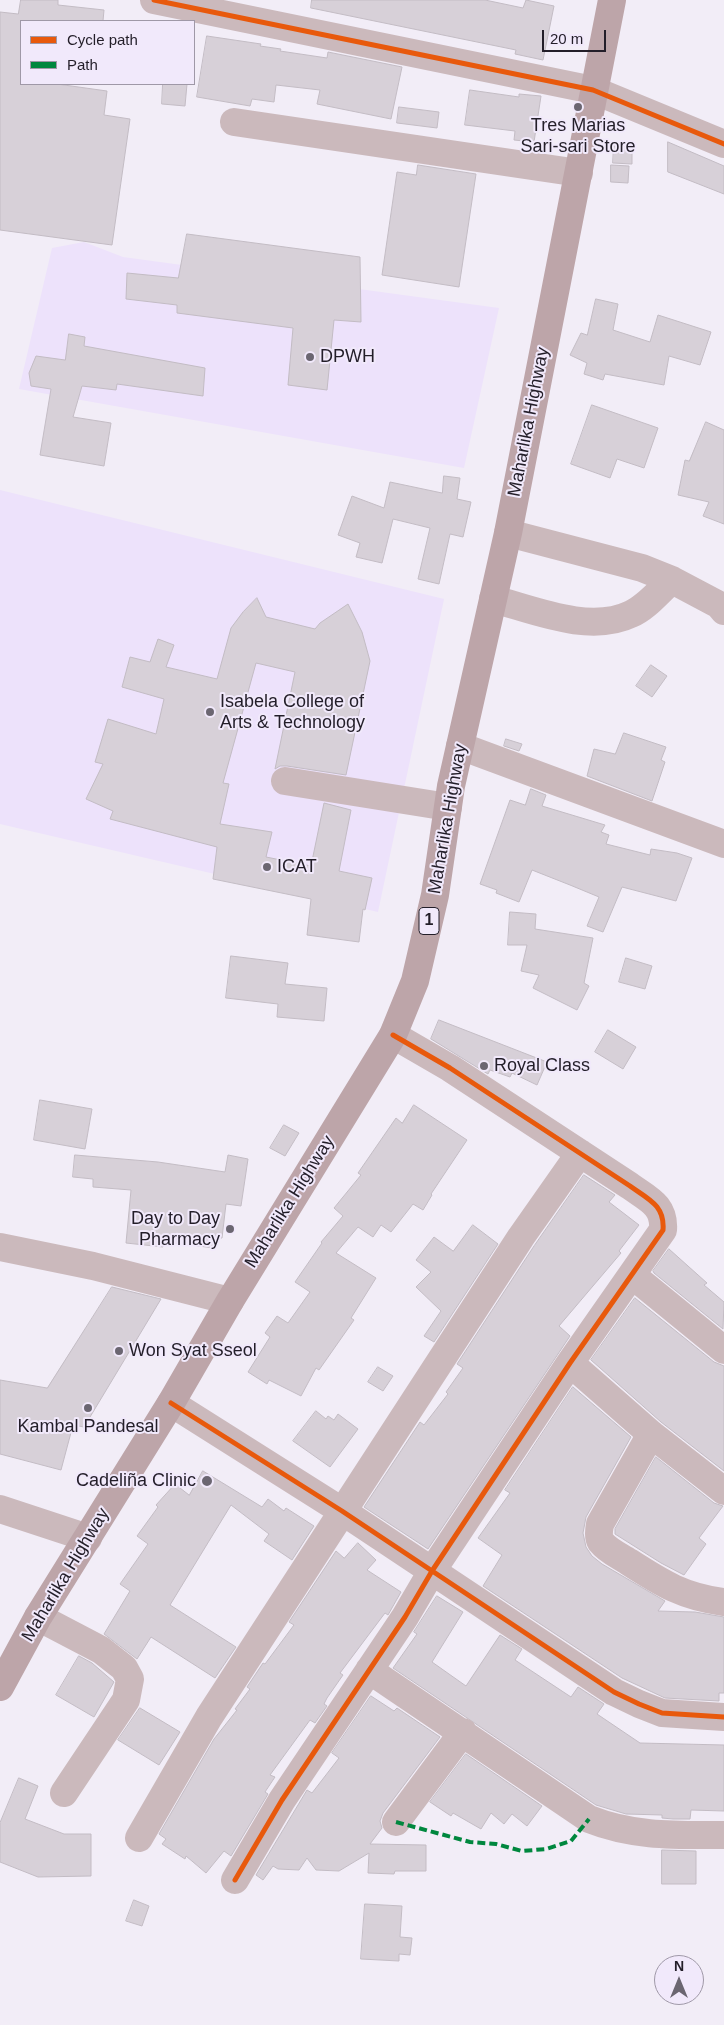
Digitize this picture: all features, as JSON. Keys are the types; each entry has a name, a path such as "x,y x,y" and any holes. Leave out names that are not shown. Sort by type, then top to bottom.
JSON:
{"main road":[{"name":"Maharlika Highway","path":"0,1687 38,1617 171,1403 230,1301 393,1035 415,981 435,896 448,807 460,746 508,533 612,0"}],"street":[{"path":"154,0 593,90 724,144"},
{"path":"234,122 579,173"},
{"path":"508,533 642,568 672,580 719,605 724,610"},
{"path":"493,600 579,622 608,622 630,615 642,608 672,580"},
{"path":"460,746 724,844"},
{"path":"286,782 448,807"},
{"path":"235,1880 282,1800 405,1617 432,1571 570,1364 663,1230 663,1213 650,1201 450,1068 393,1035"},
{"path":"139,1838 209,1717 521,1237 580,1153"},
{"path":"0,1247 93,1266 230,1301"},
{"path":"632,1275 724,1350"},
{"path":"570,1364 651,1434 724,1491"},
{"path":"171,1403 342,1511 614,1692 662,1713 724,1717"},
{"path":"651,1434 600,1524 600,1541 610,1550 664,1584 686,1595 724,1602"},
{"path":"0,1509 88,1538"},
{"path":"38,1617 102,1650 124,1668 130,1679 126,1700 64,1793"},
{"path":"369,1670 463,1732 589,1820 611,1828 631,1832 724,1835"},
{"path":"396,1822 463,1732"}],"shaded area":[{"path":"84,242 123,257 499,308 464,468 19,389 52,248"},
{"name":"Isabela College of Arts & Technology","path":"0,490 444,599 378,912 0,824"}],"building":[{"path":"21,0 58,0 58,5 104,10 103,20 20,20 20,85 64,85 107,91 104,115 130,119 112,245 0,230 0,12 18,14"},
{"path":"312,0 485,0 523,8 526,0 554,6 543,60 515,54 516,50 311,8"},
{"path":"207,36 261,44 260,46 281,49 280,51 327,58 328,52 402,67 391,119 317,104 320,90 276,85 274,102 252,99 250,106 197,97"},
{"path":"163,85 187,85 185,106 162,104"},
{"path":"470,90 519,97 519,94 541,96 534,142 514,140 515,131 465,125"},
{"path":"399,107 439,112 437,128 397,123"},
{"path":"668,142 724,166 724,194 668,172"},
{"path":"614,146 632,147 632,164 613,163"},
{"path":"418,165 476,174 459,287 382,275 397,172 416,175"},
{"path":"611,165 629,166 628,183 611,182"},
{"path":"187,234 360,257 361,322 334,320 327,390 288,385 293,328 177,313 177,305 126,299 127,273 178,278"},
{"path":"596,299 618,304 613,330 650,342 658,315 711,332 700,365 669,356 664,385 605,374 603,380 584,374 587,363 570,355 581,333 587,335"},
{"path":"69,334 85,337 84,346 205,368 203,396 117,384 116,390 82,386 73,417 111,423 104,466 40,455 51,389 31,386 29,373 36,356 65,360"},
{"path":"592,405 658,428 644,468 617,459 610,478 571,464"},
{"path":"706,422 724,430 724,524 703,516 709,502 678,495 685,460 689,461"},
{"path":"444,476 460,478 457,499 471,502 463,537 450,534 439,584 418,579 430,528 393,519 382,563 356,557 360,543 338,535 352,496 384,508 390,482 442,493"},
{"path":"257,598 266,617 315,629 320,623 348,604 362,632 370,661 346,775 287,766 280,766 275,769 295,672 256,663 223,783 229,784 220,824 272,832 266,857 311,866 324,803 351,810 339,871 372,878 365,910 363,909 359,942 307,935 311,899 213,879 217,847 110,819 113,811 86,799 103,764 95,762 108,719 156,734 164,699 122,687 130,657 150,662 158,639 174,645 166,667 217,679 231,628"},
{"path":"651,665 667,676 652,697 636,686"},
{"path":"624,733 666,747 661,760 665,762 652,801 587,776 594,749 615,754"},
{"path":"506,739 522,744 519,751 504,746"},
{"path":"531,789 546,795 542,806 605,825 601,832 609,835 606,844 650,855 651,849 677,853 692,858 676,901 622,887 603,932 587,926 599,897 532,870 519,902 496,893 497,890 480,884 510,800 525,805"},
{"path":"510,912 536,914 535,929 593,938 584,983 589,986 577,1010 533,988 539,975 521,971 527,945 508,945"},
{"path":"231,956 288,963 285,984 327,988 324,1021 277,1017 278,1004 226,998"},
{"path":"626,958 652,966 645,989 619,982"},
{"path":"439,1020 547,1062 537,1085 512,1073 510,1077 490,1070 488,1074 431,1039"},
{"path":"608,1030 636,1047 623,1069 595,1052"},
{"path":"40,1100 92,1109 85,1149 34,1140"},
{"path":"414,1105 467,1140 431,1194 423,1210 413,1204 391,1232 381,1225 373,1237 358,1227 336,1253 376,1278 351,1318 354,1320 319,1370 316,1368 301,1396 269,1380 267,1384 248,1372 270,1337 265,1333 277,1316 288,1323 310,1292 295,1282 321,1242 343,1216 334,1208 361,1175 358,1173 396,1118 402,1123"},
{"path":"284,1125 299,1133 285,1156 270,1148"},
{"path":"75,1155 158,1162 225,1172 228,1155 248,1159 241,1206 226,1204 222,1238 216,1238 215,1248 164,1242 163,1247 126,1243 131,1190 93,1187 93,1179 73,1177"},
{"path":"584,1175 615,1195 609,1202 639,1225 619,1251 621,1253 559,1326 570,1336 428,1549 364,1507 420,1422 424,1425 448,1394 446,1392 463,1368 457,1364 534,1246"},
{"path":"473,1225 498,1244 434,1342 424,1336 441,1311 416,1287 431,1272 416,1260 434,1237 453,1251"},
{"path":"669,1249 707,1283 704,1285 724,1302 723,1329 654,1273 653,1271"},
{"path":"112,1287 161,1299 84,1427 73,1425 61,1470 0,1454 0,1380 47,1388"},
{"path":"635,1298 714,1362 724,1366 724,1471 661,1422 591,1360"},
{"path":"378,1367 393,1376 383,1391 368,1382"},
{"path":"573,1387 631,1437 586,1517 583,1533 586,1547 592,1556 602,1564 665,1601 658,1611 695,1612 724,1617 724,1693 719,1693 719,1701 665,1698 622,1678 483,1586 502,1555 478,1538 510,1493 505,1490"},
{"path":"316,1411 326,1419 328,1416 334,1420 338,1414 358,1429 330,1467 293,1441"},
{"path":"656,1457 714,1503 723,1506 699,1538 706,1544 684,1575 615,1534 615,1529"},
{"path":"203,1471 262,1507 268,1499 284,1511 286,1508 314,1526 292,1560 264,1541 269,1534 231,1505 170,1605 236,1647 215,1678 151,1637 137,1659 104,1634 130,1591 120,1584 148,1544 137,1536 158,1507 156,1505 175,1484 189,1495"},
{"path":"358,1543 376,1560 367,1570 401,1592 388,1615 385,1613 340,1673 343,1675 327,1698 324,1704 327,1706 315,1723 310,1720 270,1775 275,1777 265,1792 268,1794 231,1856 224,1851 206,1873 186,1856 185,1859 162,1844 166,1839 159,1834 214,1739 237,1710 235,1709 250,1689 247,1687 263,1663 265,1664 294,1625 289,1622 336,1551 344,1558"},
{"path":"437,1596 463,1612 432,1662 466,1686 500,1635 522,1649 515,1660 571,1697 578,1687 604,1704 597,1714 640,1743 724,1745 724,1811 691,1810 690,1819 673,1819 662,1818 662,1815 626,1814 596,1805 393,1668 417,1634 414,1632"},
{"path":"79,1656 92,1663 114,1682 94,1717 56,1695"},
{"path":"371,1696 394,1711 397,1708 440,1737 383,1813 380,1821 382,1828 370,1844 426,1845 426,1871 395,1871 394,1874 368,1873 369,1853 339,1871 316,1870 307,1858 299,1870 278,1869 273,1866 263,1880 256,1875 307,1790 312,1793 339,1758 332,1753"},
{"path":"140,1708 180,1732 159,1765 118,1740"},
{"path":"466,1754 542,1806 527,1826 512,1814 504,1824 491,1813 481,1829 453,1813 451,1816 430,1802"},
{"path":"19,1778 38,1786 25,1819 64,1834 91,1834 91,1876 38,1877 0,1862 0,1823"},
{"path":"662,1850 696,1851 696,1884 662,1884"},
{"path":"134,1900 149,1906 142,1926 126,1921"},
{"path":"365,1904 402,1906 400,1937 412,1938 410,1955 399,1954 399,1961 361,1959"}],"marked path":[{"path":"396,1822 470,1842 496,1844 522,1851 546,1849 571,1841 589,1819"}],"cycle path":[{"path":"154,0 593,90 724,144"},
{"path":"235,1880 282,1800 405,1617 432,1571 570,1363 663,1230 661,1214 649,1199 450,1068 393,1035"},
{"path":"171,1403 342,1511 614,1692 662,1713 724,1717"}],"place":[{"name":"Tres Marias Sari-sari Store","path":"578,107"},
{"name":"DPWH","path":"310,357"},
{"name":"Isabela College of Arts & Technology","path":"210,712"},
{"name":"ICAT","path":"267,867"},
{"name":"Royal Class","path":"484,1066"},
{"name":"Day to Day Pharmacy","path":"230,1229"},
{"name":"Won Syat Sseol","path":"119,1351"},
{"name":"Kambal Pandesal","path":"88,1408"},
{"name":"Cadeliña Clinic","path":"207,1481"}]}
